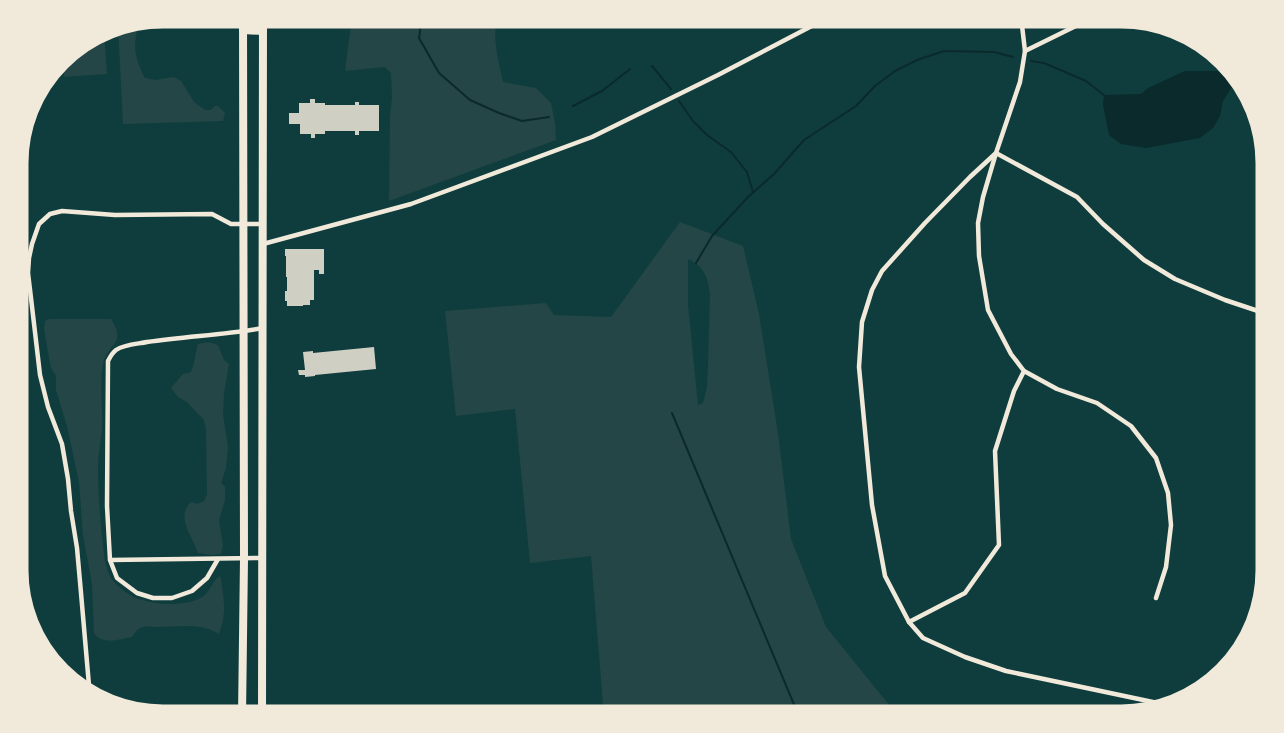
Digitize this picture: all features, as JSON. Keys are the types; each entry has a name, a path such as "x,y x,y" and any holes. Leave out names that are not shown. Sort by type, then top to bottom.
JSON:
{"main road":[{"path":"262,706 263,27"},
{"path":"242,706 243,30 263,31"}],"street":[{"path":"263,244 411,204 592,137 718,75 808,27"},
{"path":"1022,27 1025,51 1020,82 996,153 978,223 979,256 988,309 1011,354 1024,370 1057,389 1098,403 1131,426 1156,458 1168,493 1171,525 1166,567 1156,598"},
{"path":"1025,51 1074,27"},
{"path":"996,153 1077,197 1103,224 1144,260 1175,279 1257,311"},
{"path":"996,153 933,215 882,271 872,290 862,322 859,367 872,505 885,576 909,622 922,638 965,657 1006,671 1153,702"},
{"path":"89,684 77,549 70,511 68,480 62,444 48,407 40,375 31,298 29,258 37,229 50,214 62,211 115,214 212,214 231,224 263,224"},
{"path":"218,559 200,585 192,591 172,598 153,598 136,593 117,578 110,560 107,506 108,361 115,350 131,345 263,328"},
{"path":"909,622 965,593 999,545 995,451 1014,391 1024,370"},
{"path":"110,560 263,558"}],"shaded area":[{"path":"351,27 495,27 497,53 503,82 536,88 551,103 556,140 389,201 391,73 385,67 345,71"},
{"path":"138,30 135,50 145,78 155,80 174,77 181,81 194,102 205,110 218,106 225,113 223,121 123,124 118,34"},
{"path":"105,40 107,74 64,77 64,70 73,61"},
{"path":"1185,71 1222,72 1233,86 1223,101 1220,116 1213,128 1200,138 1146,148 1121,144 1109,135 1103,105 1104,95 1141,94 1148,88"},
{"path":"680,222 743,246 759,314 778,433 791,539 826,627 890,706 603,706 591,556 530,563 515,409 456,416 445,311 546,303 554,315 611,317","holes":["688,259 698,265 708,282 710,294 707,387 703,403 698,405 688,305"]},
{"path":"49,319 111,319 117,334 117,339 103,364 102,428 98,464 102,537 111,578 136,598 154,603 171,604 202,597 219,576 224,606 219,634 212,630 189,626 143,627 132,637 107,641 94,633 92,584 83,535 79,482 67,426 56,390 56,376 51,368 48,352 44,329 45,321"},
{"path":"208,342 218,345 224,360 229,364 223,415 228,447 226,468 221,483 225,487 225,500 219,520 223,545 221,554 212,555 198,553 185,521 185,514 191,502 197,504 204,501 207,494 204,420 171,388 183,374 191,372 198,344"}],"building":[{"path":"310,99 315,99 315,103 325,103 325,105 355,105 355,102 359,102 359,105 379,105 379,131 359,131 359,135 355,135 355,131 325,131 325,134 315,134 315,138 311,138 311,134 300,134 300,124 289,124 289,113 299,113 299,103 310,103"},
{"path":"285,249 324,249 324,274 319,274 319,270 314,270 314,300 310,300 310,305 287,306 287,301 285,301 287,277"},
{"path":"374,347 376,369 305,377 305,375 299,375 298,370 305,370 303,352"}],"waterway":[{"path":"421,27 419,38 439,73 470,100 522,121 549,117"},
{"path":"696,263 712,236 748,197 774,174 804,140 856,106 875,86 895,71 917,60 944,51 994,52 1013,57"},
{"path":"1031,61 1044,63 1086,81 1104,95"},
{"path":"652,66 671,89"},
{"path":"573,106 602,91 630,69"},
{"path":"679,101 693,121 707,135 731,152 747,172 753,192"},
{"path":"672,413 795,706"}]}
